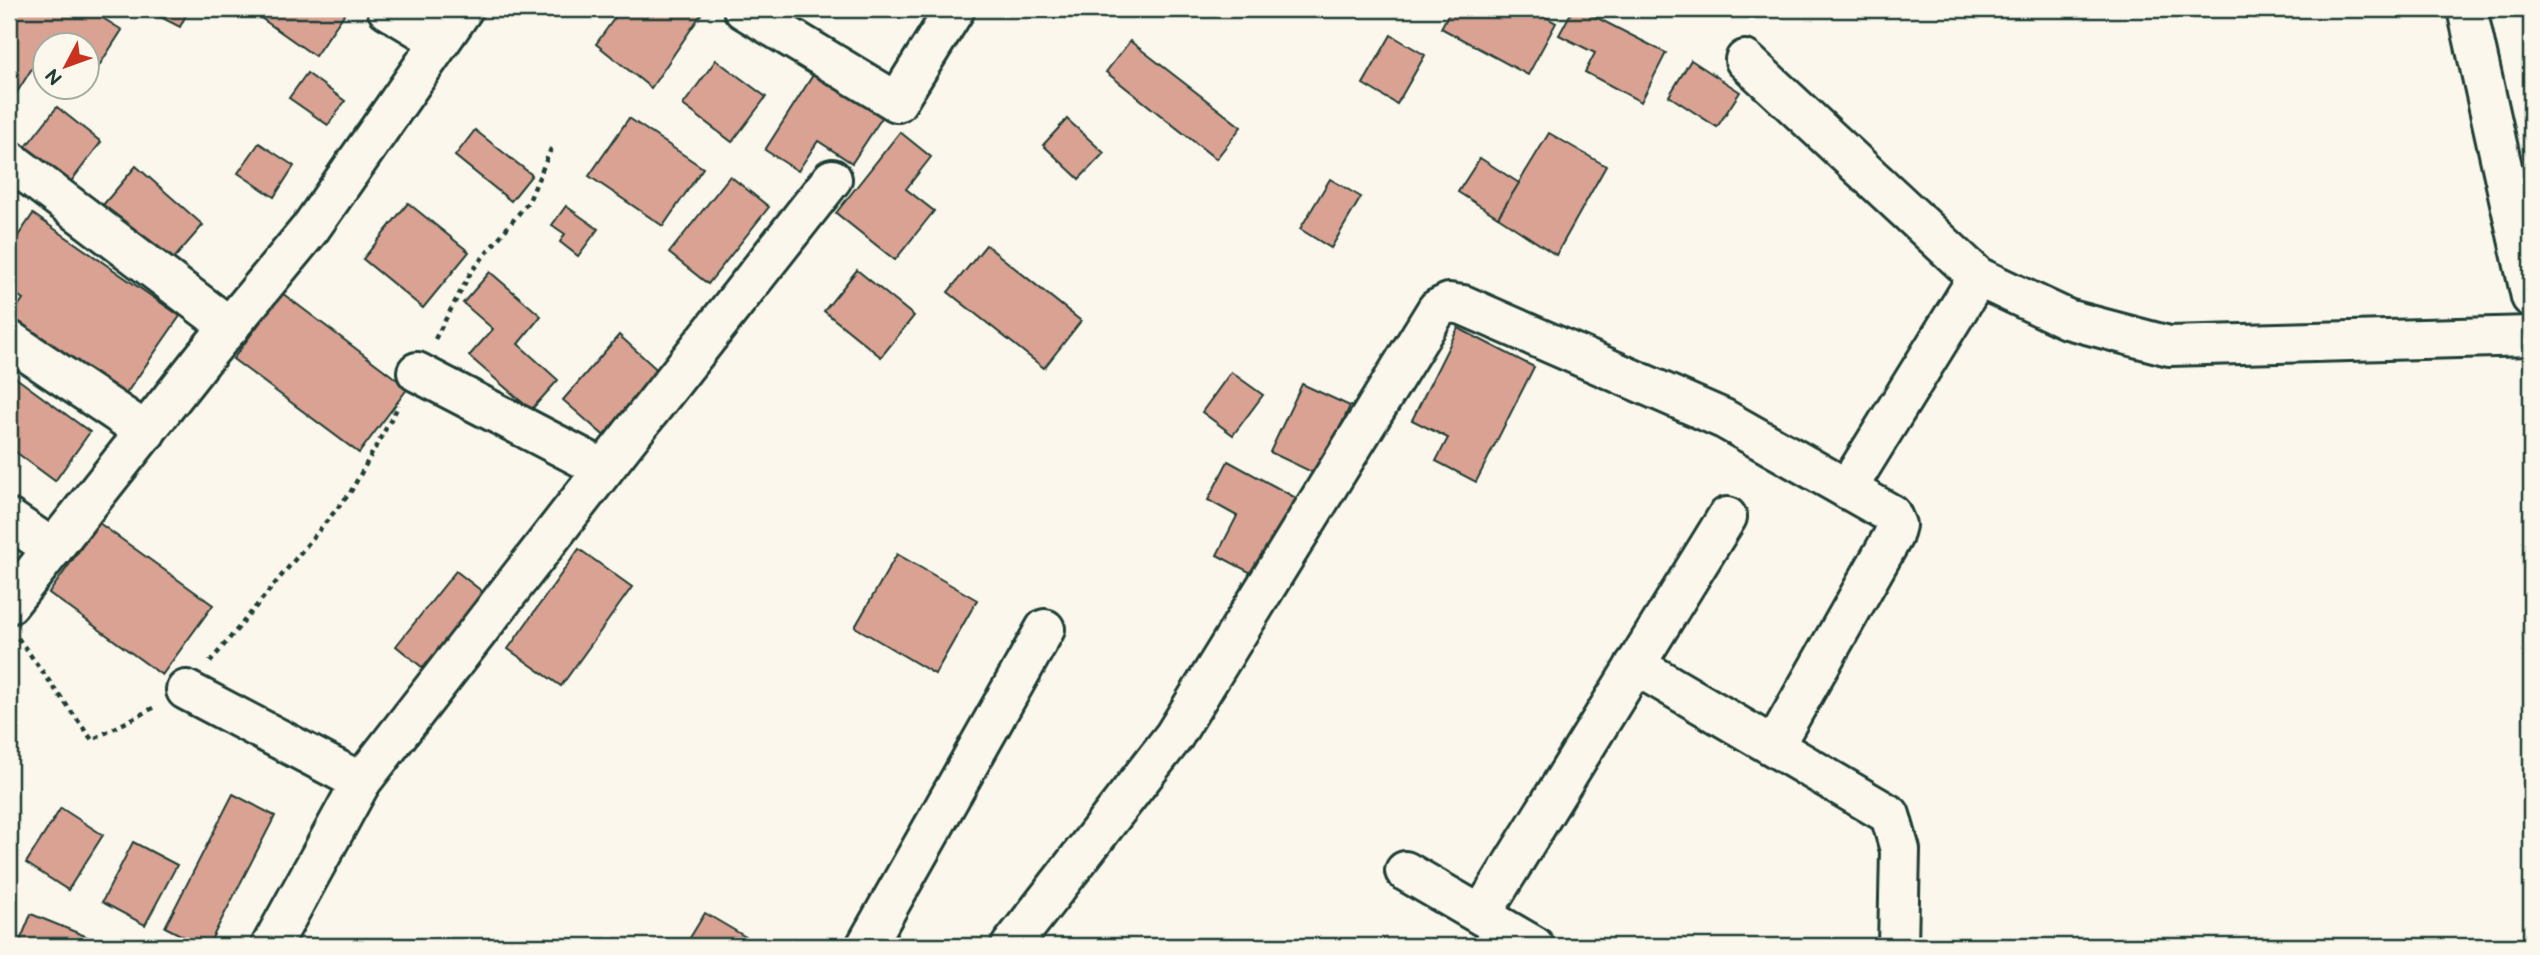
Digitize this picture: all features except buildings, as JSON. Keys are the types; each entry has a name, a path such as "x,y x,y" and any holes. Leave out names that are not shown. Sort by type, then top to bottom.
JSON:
{"street":[{"path":"387,9 440,41"},
{"path":"13,620 53,549 310,229 463,9"},
{"path":"743,9 897,102 955,9"},
{"path":"2467,9 2531,297"},
{"path":"1745,60 1978,277 2067,319 2169,346 2531,336"},
{"path":"9,160 230,327"},
{"path":"271,946 362,782 832,179"},
{"path":"1847,489 1978,277"},
{"path":"1011,946 1174,736 1437,309 1449,303 1463,305 1724,419 1891,514 1896,525 1893,536 1774,746"},
{"path":"9,340 146,432"},
{"path":"417,372 604,469"},
{"path":"1481,915 1727,517"},
{"path":"9,519 53,549"},
{"path":"866,946 1045,629"},
{"path":"1635,665 1890,815 1900,850 1898,946"},
{"path":"186,690 362,782"},
{"path":"1405,871 1534,946"}],"path":[{"path":"13,620 92,740 186,690 350,493 471,272 529,201 553,144"}]}
